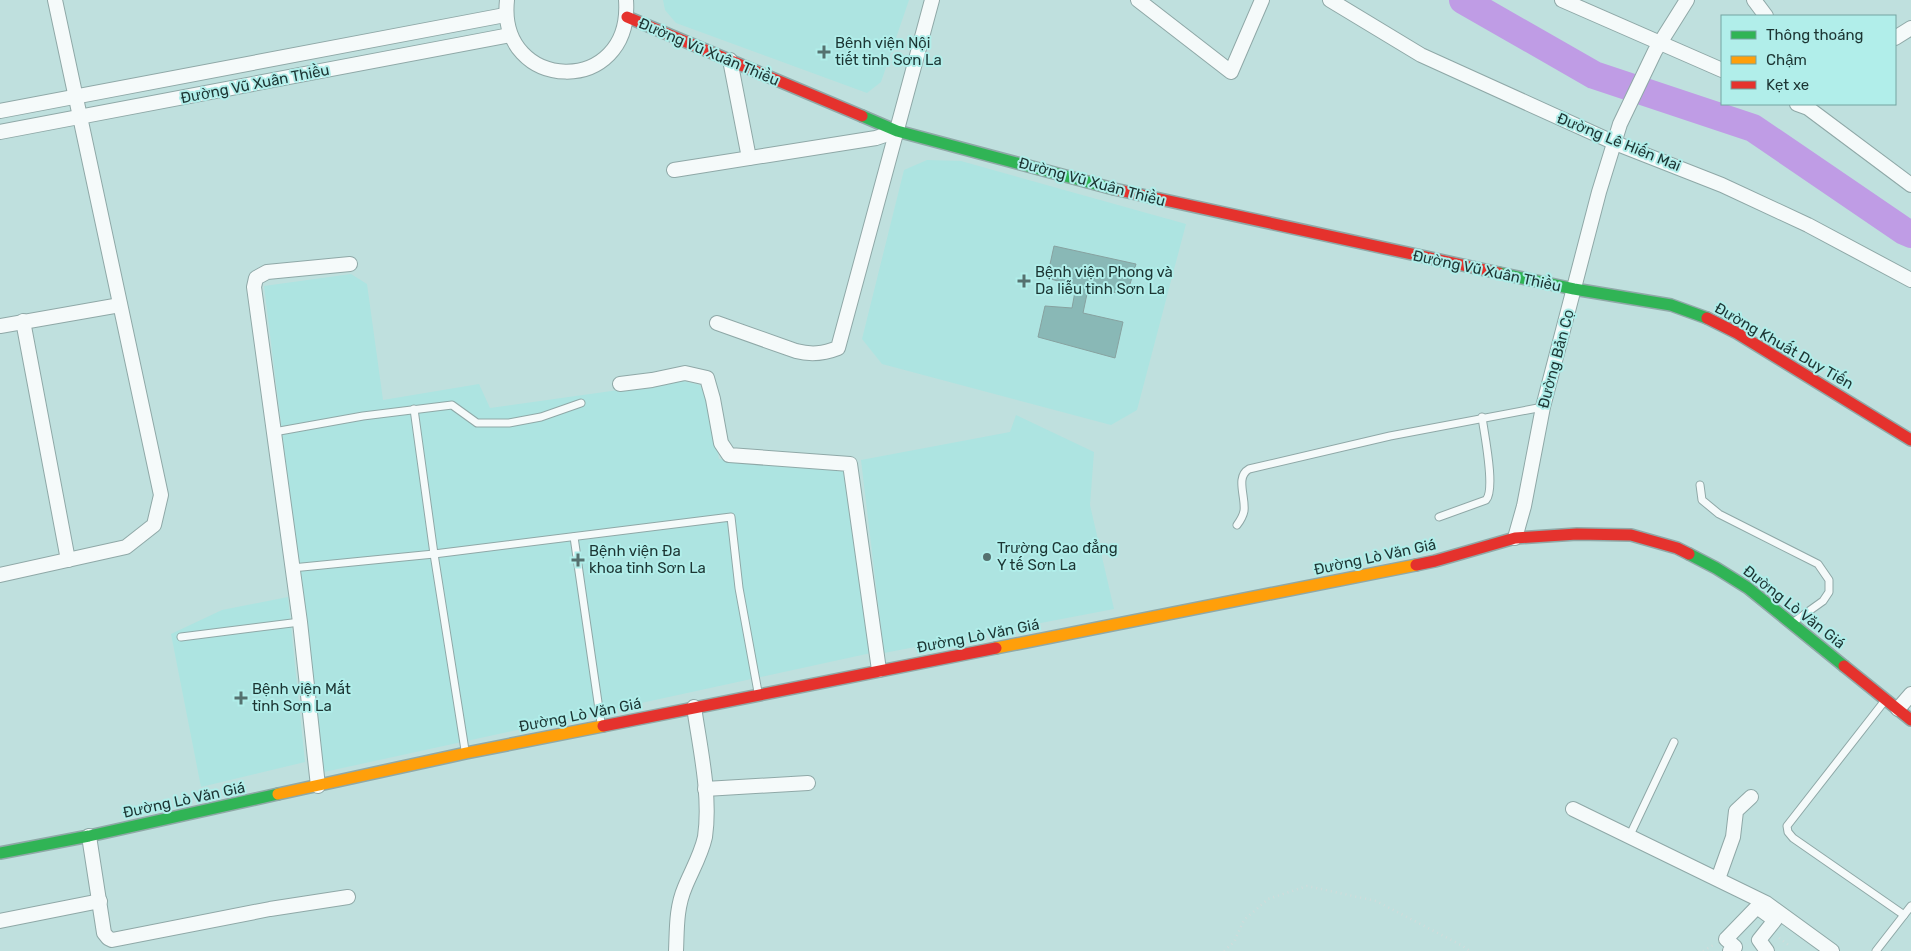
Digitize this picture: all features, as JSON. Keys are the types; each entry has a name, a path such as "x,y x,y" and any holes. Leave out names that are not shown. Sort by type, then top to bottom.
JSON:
{"main road":[{"name":"Đường Vũ Xuân Thiều","path":"627,17 897,131 1139,196 1574,290"},
{"name":"Đường Khuất Duy Tiến","path":"1574,290 1671,305 1716,321 1911,440"},
{"name":"Đường Lò Văn Giá","path":"0,853 89,836 466,753 1435,561 1515,538 1577,534 1631,536 1676,548 1716,568 1748,588 1793,622 1911,720"}],"street":[{"path":"0,575 126,547 154,525 161,495 55,0"},
{"path":"507,0 505,15 510,35 520,52 536,65 555,72 575,72 594,66 610,53 622,37 627,17 626,0"},
{"path":"717,322 809,354 828,352 838,348 932,0"},
{"path":"1138,0 1231,72 1262,0"},
{"name":"Đường Lê Hiến Mai","path":"1330,0 1421,55 1615,143 1722,185 1808,225 1911,280"},
{"path":"1562,0 1658,46 1721,70"},
{"path":"1658,46 1687,0"},
{"path":"1754,0 1765,15"},
{"name":"Đường Vũ Xuân Thiều","path":"0,111 505,15"},
{"path":"1896,37 1911,28"},
{"name":"Đường Vũ Xuân Thiều","path":"0,132 510,35"},
{"name":"Đường Bản Cọ","path":"1515,538 1524,506 1543,407 1599,192 1620,124 1658,46"},
{"path":"730,60 749,158"},
{"path":"1801,105 1808,108 1911,185"},
{"path":"674,170 876,138 897,131"},
{"path":"318,786 300,622 254,287 256,278 267,272 350,264"},
{"path":"0,326 120,305"},
{"path":"23,321 68,560"},
{"path":"620,384 685,373 708,378 714,399 721,443 729,454 850,464 879,670"},
{"path":"1898,709 1911,694"},
{"path":"676,951 677,915 680,900 701,852 707,814 694,707"},
{"path":"705,789 808,783"},
{"path":"1718,879 1733,837 1736,811 1751,797"},
{"path":"1574,808 1766,903 1832,951"},
{"path":"89,836 104,933 110,945 270,909 348,897"},
{"path":"0,921 100,902"},
{"path":"1730,951 1735,947 1726,939 1757,907 1775,920 1759,940 1767,951"}],"lane":[{"path":"273,432 363,416 452,404 477,423 509,423 542,417 581,403"},
{"path":"1237,526 1243,514 1244,505 1242,477 1244,472 1249,469 1390,436 1482,417 1543,407"},
{"path":"414,409 434,554 466,753"},
{"path":"1439,517 1482,502 1489,496 1490,480 1482,417"},
{"path":"1700,485 1702,500 1719,514 1818,564 1829,580 1829,592 1823,601 1793,622"},
{"path":"292,568 434,554 732,517 739,588 759,694"},
{"path":"574,537 601,726"},
{"path":"181,637 300,622"},
{"path":"1886,699 1787,826 1788,832 1793,838 1904,915"},
{"path":"1630,835 1674,742"},
{"path":"1876,951 1911,906"}],"path":[{"path":"1224,951 1234,942 1244,920 1268,899 1307,886 1376,901 1470,951"}],"shaded area":[{"name":"Bệnh viện Nội tiết tỉnh Sơn La","path":"663,0 909,0 881,82 867,93 676,23 665,10"},
{"name":"Bệnh viện Phong và Da liễu tỉnh Sơn La","path":"927,160 961,161 1186,224 1137,410 1111,425 882,364 862,339 904,170"},
{"name":"Bệnh viện Đa khoa tỉnh Sơn La","path":"351,274 367,284 383,400 479,384 490,408 683,381 700,385 708,401 719,459 846,468 871,653 324,772 264,286"},
{"name":"Trường Cao đẳng Y tế Sơn La","path":"1016,415 1094,452 1090,505 1114,609 884,653 861,460 1010,432"},
{"name":"Bệnh viện Mắt tỉnh Sơn La","path":"288,597 305,762 201,787 171,634 222,610"}],"building":[{"path":"1054,246 1136,264 1127,294 1088,289 1083,313 1123,322 1115,358 1038,337 1045,306 1072,308 1076,286 1047,278"}],"waterway":[{"path":"1463,0 1594,75 1753,128 1911,234"}],"traffic: fast":[{"path":"862,116 897,131 1114,189"},
{"path":"1499,273 1574,289 1671,305 1707,318"},
{"path":"1689,554 1748,588 1844,666"},
{"path":"0,853 89,836 278,794"}],"traffic: slow":[{"path":"996,648 1416,565"},
{"path":"278,794 466,753 603,726"}],"traffic: jam":[{"path":"627,17 862,116"},
{"path":"1114,189 1499,273"},
{"path":"1707,318 1737,333 1911,440"},
{"path":"1416,565 1515,538 1577,534 1631,535 1677,548 1689,554"},
{"path":"603,726 996,648"},
{"path":"1844,666 1911,720"}],"place":[{"name":"Bệnh viện Nội tiết tỉnh Sơn La","path":"824,52"},
{"name":"Bệnh viện Phong và Da liễu tỉnh Sơn La","path":"1024,281"},
{"name":"Trường Cao đẳng Y tế Sơn La","path":"987,557"},
{"name":"Bệnh viện Đa khoa tỉnh Sơn La","path":"578,560"},
{"name":"Bệnh viện Mắt tỉnh Sơn La","path":"241,698"}]}
